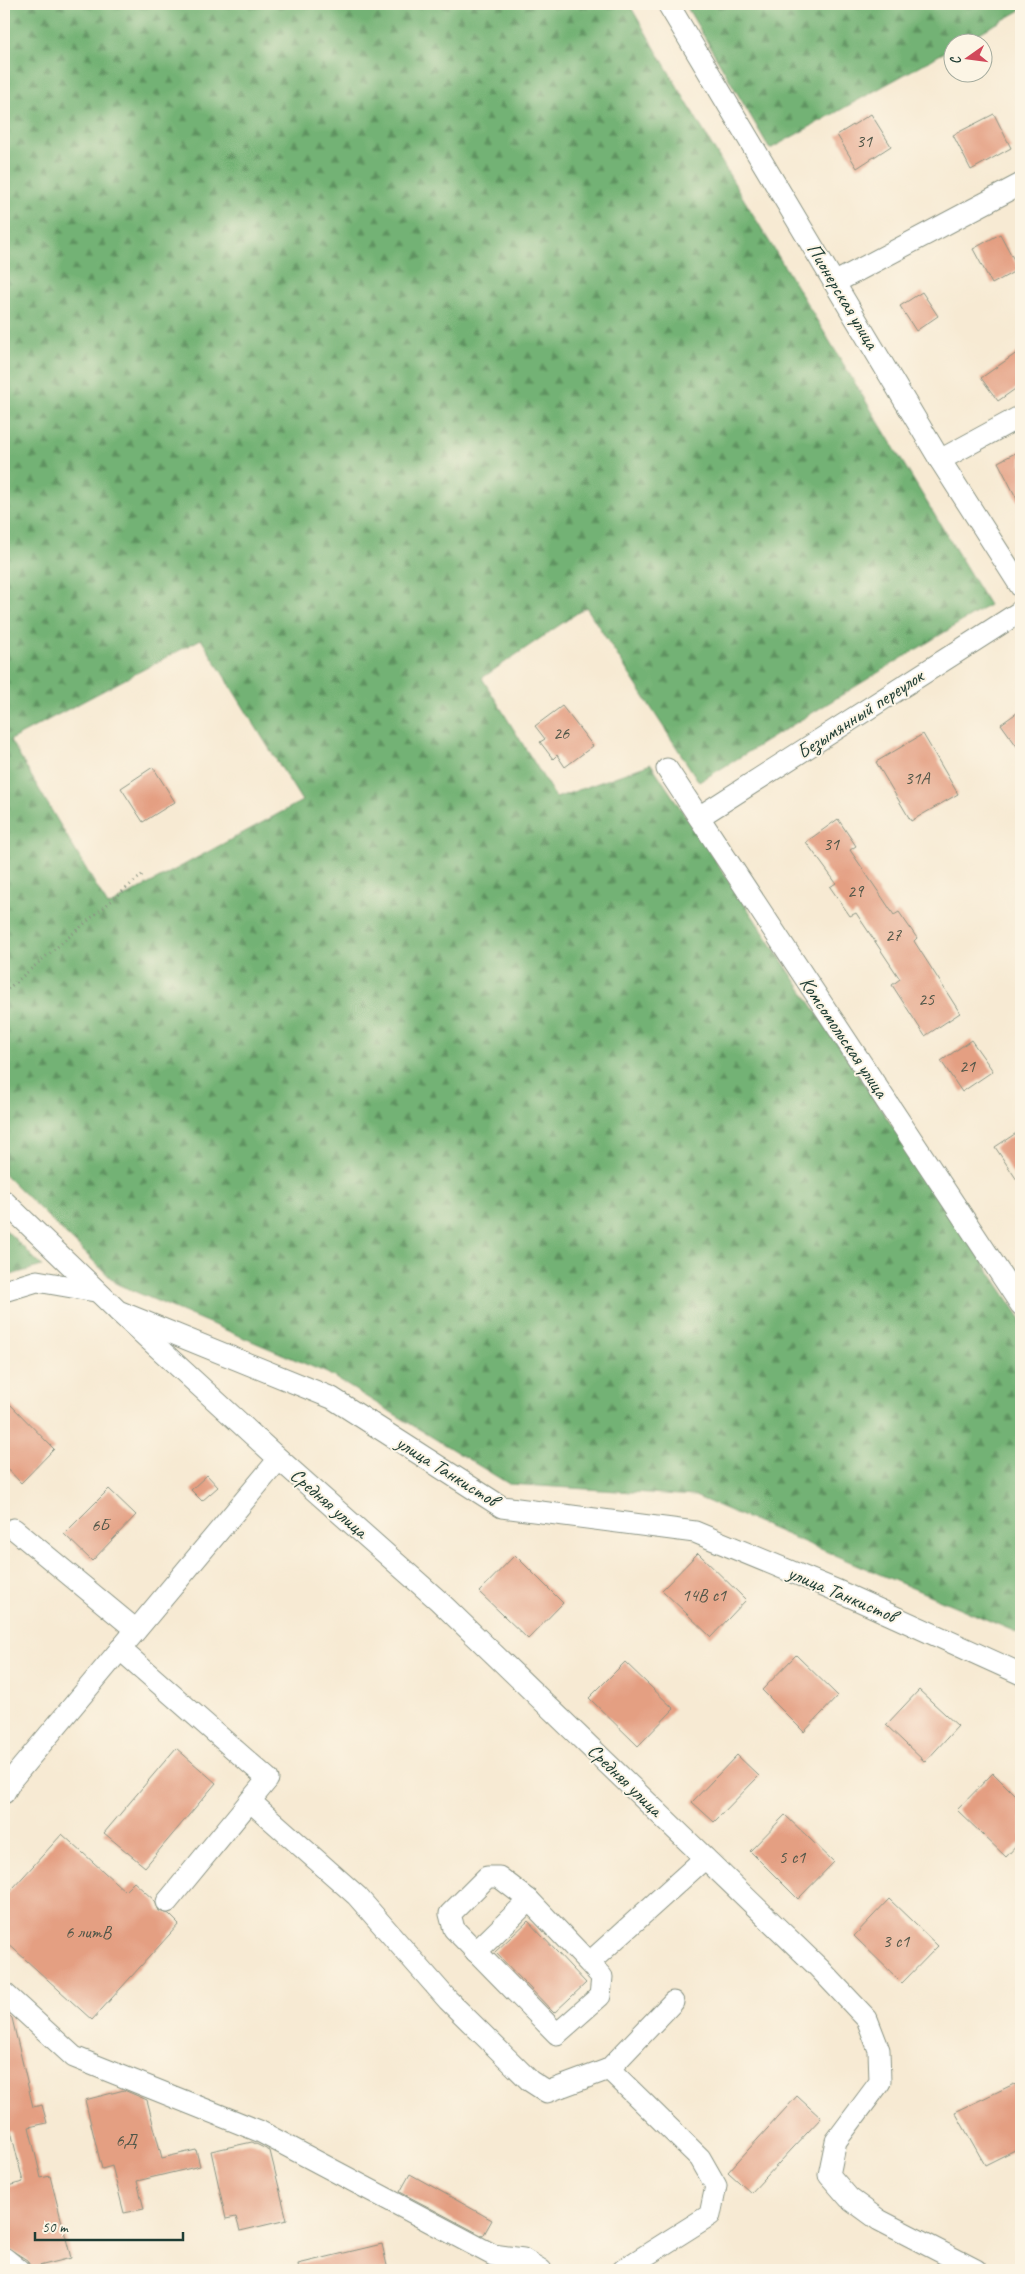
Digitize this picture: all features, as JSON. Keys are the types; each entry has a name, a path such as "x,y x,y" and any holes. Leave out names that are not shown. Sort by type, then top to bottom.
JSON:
{"street":[{"name":"Пионерская улица","path":"668,4 836,282 940,460 1021,587"},
{"path":"836,282 1021,184"},
{"path":"940,460 1021,416"},
{"name":"Безымянный переулок","path":"698,818 1021,611"},
{"name":"Комсомольская улица","path":"667,769 1021,1305"},
{"name":"улица Танкистов","path":"4,1200 118,1312 332,1398 502,1507 695,1532 838,1591 1021,1674"},
{"path":"4,1290 38,1281 95,1291"},
{"name":"Средняя улица","path":"118,1312 279,1459 440,1601 819,1968 867,2019 879,2050 880,2082 836,2141 829,2175 850,2198 879,2220 976,2270"},
{"path":"4,1793 12,1779 279,1459"},
{"path":"14,1529 136,1630"},
{"path":"120,1649 268,1779 167,1902"},
{"path":"250,1801 358,1896 448,2000 530,2081 547,2092 609,2069 673,2002"},
{"path":"589,1963 706,1858"},
{"path":"487,1877 499,1877 529,1900 589,1963 602,1976 600,1996 557,2034 454,1929 450,1914 487,1877"},
{"path":"476,1952 529,1900"},
{"path":"4,1993 74,2057 259,2131 493,2255 523,2259 541,2270"},
{"path":"609,2069 700,2158 716,2186 710,2215 623,2270"},
{"path":"4,2258 19,2270"}],"path":[{"path":"4,992 142,874"}],"green space":[{"path":"4,4 629,4 737,188 989,605 699,782 586,607 482,678 556,798 651,764 1021,1319 1021,1634 695,1496 509,1484 327,1373 117,1284 4,1174","holes":["201,639 302,801 108,906 10,740"]},
{"path":"685,4 1021,4 1021,10 981,32 942,32 942,54 770,149"},
{"path":"4,1228 42,1266 4,1277"}],"building":[{"path":"871,114 891,146 857,168 837,135"},
{"path":"994,114 1011,148 971,170 953,135"},
{"path":"1000,234 1019,269 992,284 973,249"},
{"path":"922,292 938,316 916,331 900,306"},
{"path":"1021,350 1021,385 998,401 981,378"},
{"path":"1021,450 1021,507 998,462"},
{"path":"562,706 593,746 565,767 557,755 553,759 540,742 545,739 535,726"},
{"path":"1021,710 1021,752 1001,724"},
{"path":"923,734 958,794 911,821 876,762"},
{"path":"153,767 175,802 143,822 121,788"},
{"path":"838,819 856,846 850,850 894,915 899,912 917,938 914,941 960,1013 925,1036 892,985 900,979 856,913 850,916 830,887 836,883 806,842"},
{"path":"971,1040 993,1071 962,1092 941,1061"},
{"path":"1021,1130 1021,1186 995,1147"},
{"path":"4,1398 54,1449 21,1483 4,1465"},
{"path":"207,1475 218,1487 202,1501 191,1490"},
{"path":"109,1489 136,1515 92,1561 64,1534"},
{"path":"698,1553 746,1600 711,1637 662,1590"},
{"path":"515,1555 563,1603 528,1639 479,1592"},
{"path":"796,1655 838,1696 804,1732 762,1690"},
{"path":"625,1662 674,1709 638,1746 589,1698"},
{"path":"919,1690 958,1726 925,1762 886,1725"},
{"path":"176,1748 216,1783 145,1867 104,1833"},
{"path":"737,1755 759,1776 714,1822 692,1802"},
{"path":"993,1773 1021,1801 1021,1841 1006,1857 957,1810"},
{"path":"785,1815 834,1862 798,1899 750,1851"},
{"path":"62,1834 125,1891 134,1882 155,1901 159,1911 169,1914 179,1924 92,2020 4,1940 4,1898"},
{"path":"889,1899 938,1946 902,1983 854,1936"},
{"path":"528,1921 586,1983 554,2013 495,1952"},
{"path":"4,2010 12,2018 33,2107 42,2105 47,2123 29,2127 41,2178 50,2176 71,2258 31,2268 27,2260 5,2246 4,2239 4,2187 23,2182 11,2131 4,2133"},
{"path":"1014,2084 1021,2091 1021,2147 985,2165 955,2112"},
{"path":"124,2090 147,2100 162,2158 196,2150 200,2166 137,2181 144,2209 124,2213 112,2166 102,2169 85,2100"},
{"path":"797,2096 821,2118 751,2193 728,2172"},
{"path":"252,2142 270,2151 287,2220 240,2231 236,2217 226,2219 211,2151"},
{"path":"410,2174 492,2220 483,2236 400,2192"},
{"path":"382,2244 388,2270 299,2270 298,2264"}]}
